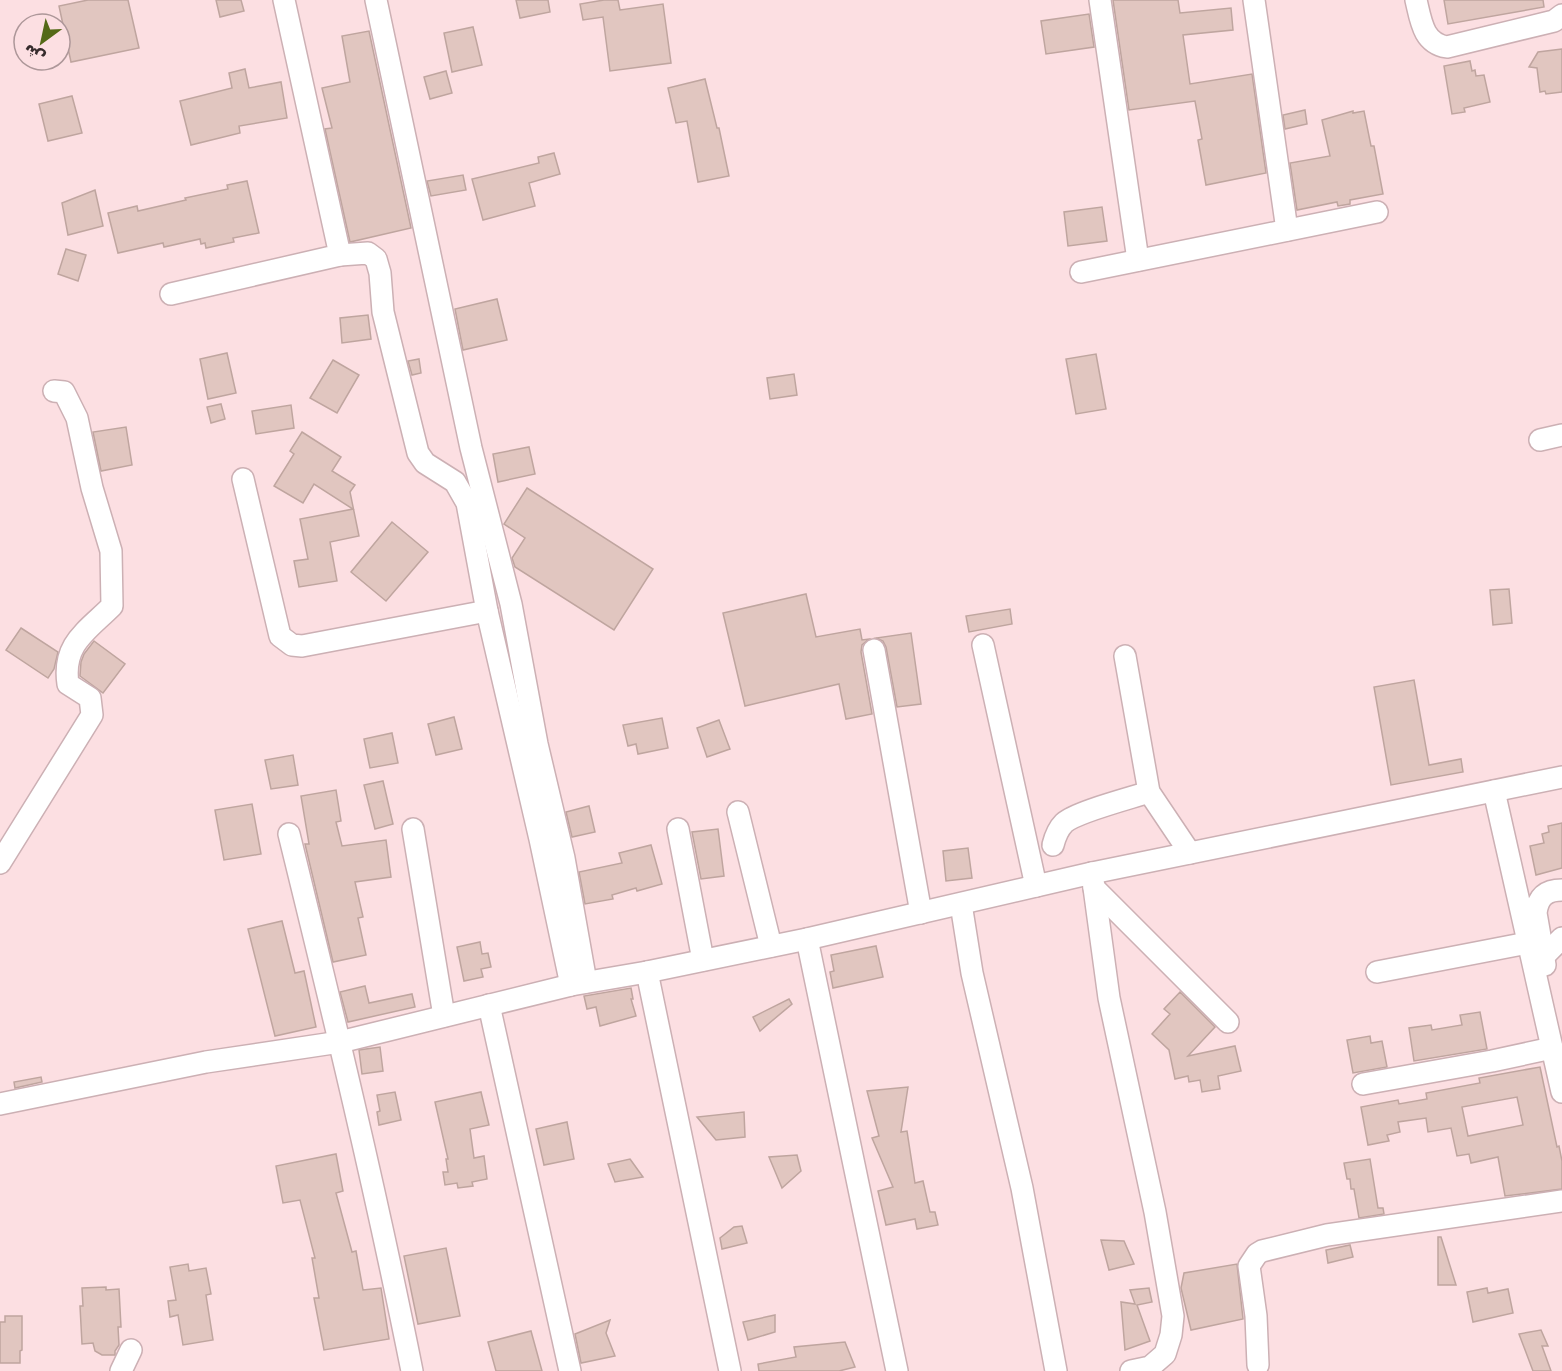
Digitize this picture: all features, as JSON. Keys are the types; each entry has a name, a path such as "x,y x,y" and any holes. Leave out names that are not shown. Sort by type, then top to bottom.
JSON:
{"street":[{"path":"284,0 340,255"},
{"path":"376,0 469,436 511,604 537,744 564,858 579,983"},
{"path":"1100,0 1138,260"},
{"path":"1254,0 1287,230"},
{"path":"1416,0 1422,28 1428,38 1433,43 1447,47 1554,21 1562,15"},
{"path":"1081,272 1377,212"},
{"path":"171,294 340,255 368,252 376,260 380,273 383,312 417,453 425,463 455,482 467,503 487,612 535,818 579,983"},
{"path":"0,863 92,715 90,698 68,684 66,667 73,645 112,606 111,550 92,488 77,418 64,392 54,391"},
{"path":"1540,440 1562,435"},
{"path":"243,479 280,636 287,642 302,646 487,612"},
{"path":"983,645 1036,886"},
{"path":"874,650 921,913"},
{"path":"1125,656 1149,792 1190,853"},
{"path":"0,1104 206,1062 340,1042 579,983 647,972 807,939 1036,886 1093,880 1190,853 1562,777"},
{"path":"1494,791 1527,943 1557,1049"},
{"path":"1053,844 1055,836 1064,823 1077,816 1149,792"},
{"path":"738,812 771,946"},
{"path":"413,829 444,1016"},
{"path":"678,829 703,960"},
{"path":"290,834 340,1042 412,1371"},
{"path":"1093,880 1228,1022"},
{"path":"1093,880 1109,998 1155,1212 1173,1316 1172,1335 1165,1354 1150,1367 1131,1371"},
{"path":"1562,890 1546,893 1539,899 1536,913 1562,1092"},
{"path":"961,904 972,973 1022,1188 1056,1371"},
{"path":"1544,956 1562,938"},
{"path":"807,939 897,1371"},
{"path":"1377,972 1527,943"},
{"path":"647,972 730,1371"},
{"path":"489,1005 570,1371"},
{"path":"1363,1084 1557,1049"},
{"path":"1258,1365 1256,1316 1249,1266 1257,1254 1262,1251 1327,1235 1562,1201"},
{"path":"121,1371 131,1350"}],"building":[{"path":"88,0 128,0 139,48 72,62 72,12 60,12 59,6"},
{"path":"216,0 241,0 244,11 220,17"},
{"path":"516,0 548,0 550,12 520,18"},
{"path":"618,0 620,10 663,4 671,63 610,71 603,17 583,20 580,4"},
{"path":"1113,0 1178,0 1180,13 1231,8 1233,30 1183,35 1190,84 1252,74 1266,173 1206,185 1198,140 1202,139 1195,101 1129,110"},
{"path":"1444,0 1543,0 1544,7 1448,24"},
{"path":"1089,14 1094,47 1046,54 1041,21"},
{"path":"473,27 482,65 452,72 444,33"},
{"path":"369,31 411,228 350,242 325,129 332,128 322,88 350,82 342,36"},
{"path":"1562,49 1562,92 1546,94 1545,91 1540,92 1537,68 1529,67 1538,52"},
{"path":"1470,61 1472,71 1475,70 1476,76 1484,75 1490,102 1464,108 1465,112 1452,114 1444,66"},
{"path":"245,69 249,88 281,82 287,118 239,126 240,133 191,145 180,101 232,88 229,73"},
{"path":"446,71 452,93 430,99 424,77"},
{"path":"705,79 717,128 719,128 729,176 698,182 687,121 676,123 668,88"},
{"path":"72,96 82,133 48,141 39,104"},
{"path":"1305,110 1307,124 1285,129 1283,115"},
{"path":"1353,111 1353,113 1364,111 1371,146 1374,146 1383,194 1350,200 1350,204 1338,206 1337,202 1297,210 1290,163 1330,156 1322,120"},
{"path":"554,153 560,174 529,183 535,206 483,220 472,179 539,163 538,157"},
{"path":"463,175 466,190 431,196 427,181"},
{"path":"247,181 259,233 233,238 234,242 206,248 205,243 201,244 200,239 164,247 163,243 118,253 108,213 137,206 138,211 186,200 185,198 228,189 227,185"},
{"path":"95,190 103,226 68,235 62,203"},
{"path":"1102,207 1107,241 1068,246 1064,212"},
{"path":"66,249 86,255 78,281 58,274"},
{"path":"497,299 507,340 463,350 455,309"},
{"path":"368,315 371,339 342,343 340,318"},
{"path":"227,353 236,393 208,399 200,359"},
{"path":"1096,354 1106,409 1076,414 1066,359"},
{"path":"419,359 421,373 412,375 408,361"},
{"path":"333,360 359,375 337,413 310,398"},
{"path":"794,374 797,395 770,399 767,378"},
{"path":"221,404 225,419 211,423 207,407"},
{"path":"291,405 294,428 256,434 252,411"},
{"path":"126,427 132,465 101,471 93,432"},
{"path":"302,432 341,457 332,471 355,485 350,492 359,536 330,542 337,581 299,587 294,561 308,559 300,519 353,509 314,484 303,503 274,486 294,454 290,451"},
{"path":"529,447 535,474 498,482 493,454"},
{"path":"527,488 653,569 614,630 515,567 512,558 525,538 504,524"},
{"path":"392,522 428,552 386,601 351,572"},
{"path":"1509,589 1512,623 1493,625 1490,590"},
{"path":"806,594 816,637 860,629 862,640 869,639 862,645 861,652 872,714 846,719 839,684 745,706 723,613"},
{"path":"1010,609 1012,624 969,632 966,616"},
{"path":"21,628 58,652 54,669 48,678 6,650"},
{"path":"911,633 921,704 897,707 886,647 883,641 876,638"},
{"path":"94,641 125,664 103,693 80,676 84,654"},
{"path":"1414,680 1429,765 1461,759 1463,772 1391,785 1374,687"},
{"path":"454,717 462,749 436,755 428,724"},
{"path":"662,718 668,748 638,754 636,744 628,746 623,725"},
{"path":"719,720 730,749 707,757 697,728"},
{"path":"392,733 398,763 370,768 364,739"},
{"path":"293,755 298,785 271,789 265,760"},
{"path":"383,781 393,824 375,829 364,785"},
{"path":"336,790 341,821 336,822 342,846 386,840 391,877 355,882 363,917 358,918 366,955 333,962 305,844 309,844 301,796"},
{"path":"252,804 261,854 224,860 215,810"},
{"path":"589,806 595,832 572,837 566,812"},
{"path":"1562,823 1562,868 1536,875 1530,846 1544,843 1542,834 1549,832 1548,826"},
{"path":"718,829 724,876 701,879 692,832"},
{"path":"651,845 662,884 637,891 636,888 612,895 613,899 585,904 579,872 622,863 619,853"},
{"path":"968,848 972,878 946,881 943,851"},
{"path":"282,921 295,973 304,971 316,1027 275,1036 248,929"},
{"path":"480,942 482,954 488,953 491,967 481,969 483,977 464,981 457,947"},
{"path":"876,946 883,977 833,988 830,972 834,971 831,955"},
{"path":"365,986 369,1003 412,994 415,1007 348,1022 340,992"},
{"path":"631,988 633,999 631,999 636,1016 600,1026 596,1007 587,1009 584,996"},
{"path":"1180,992 1215,1027 1188,1056 1235,1046 1241,1071 1218,1076 1220,1089 1202,1092 1200,1080 1189,1082 1188,1076 1175,1079 1169,1050 1152,1034 1170,1014 1164,1009"},
{"path":"789,999 792,1004 760,1031 753,1017"},
{"path":"1480,1012 1487,1049 1414,1061 1409,1028 1431,1025 1432,1030 1462,1025 1460,1015"},
{"path":"1370,1036 1371,1043 1382,1041 1387,1067 1353,1073 1347,1040"},
{"path":"380,1047 383,1071 362,1074 359,1050"},
{"path":"1540,1067 1562,1161 1562,1189 1505,1196 1498,1157 1471,1163 1469,1154 1457,1156 1451,1128 1428,1132 1426,1118 1398,1122 1400,1132 1387,1135 1389,1141 1368,1145 1361,1107 1398,1100 1399,1104 1427,1099 1426,1093 1480,1083 1479,1078","holes":["1517,1097 1523,1125 1468,1136 1462,1107"]},
{"path":"41,1077 42,1082 15,1088 14,1082"},
{"path":"908,1087 901,1132 907,1131 915,1183 923,1181 930,1212 935,1212 938,1225 917,1229 915,1219 886,1225 878,1191 893,1187 872,1138 879,1136 867,1091"},
{"path":"395,1092 401,1120 379,1125 377,1112 380,1111 377,1095"},
{"path":"481,1092 489,1125 470,1129 474,1158 484,1156 487,1179 472,1182 473,1186 458,1188 457,1183 445,1185 443,1172 448,1172 446,1159 448,1159 435,1102"},
{"path":"744,1112 745,1137 716,1140 697,1117"},
{"path":"567,1122 574,1159 544,1165 536,1129"},
{"path":"336,1154 343,1191 336,1193 352,1252 356,1251 363,1290 381,1288 389,1339 324,1350 314,1298 319,1298 312,1258 315,1258 300,1200 283,1203 276,1166"},
{"path":"797,1155 801,1171 782,1188 769,1157"},
{"path":"630,1159 643,1177 615,1182 608,1164"},
{"path":"1370,1159 1378,1208 1383,1208 1384,1214 1359,1218 1354,1189 1351,1189 1350,1179 1347,1179 1344,1163"},
{"path":"742,1226 747,1243 722,1249 720,1238 734,1227"},
{"path":"1438,1237 1441,1237 1456,1285 1438,1285"},
{"path":"1101,1240 1124,1241 1134,1264 1109,1270"},
{"path":"1350,1245 1353,1257 1328,1263 1326,1250"},
{"path":"446,1248 460,1316 418,1324 404,1256"},
{"path":"188,1264 189,1271 206,1268 211,1294 206,1295 213,1340 183,1345 178,1315 170,1317 168,1301 176,1300 170,1267"},
{"path":"1237,1264 1243,1319 1191,1330 1181,1288 1184,1273"},
{"path":"106,1287 106,1290 119,1289 121,1327 118,1327 119,1345 115,1355 102,1355 95,1351 93,1343 82,1344 80,1306 83,1306 82,1288"},
{"path":"1149,1288 1152,1302 1137,1305 1150,1341 1125,1350 1121,1302 1135,1304 1130,1290"},
{"path":"1487,1288 1488,1293 1508,1289 1513,1313 1473,1322 1467,1292"},
{"path":"775,1315 775,1332 748,1340 743,1322"},
{"path":"5,1316 22,1316 20,1363 0,1363 0,1322 5,1322"},
{"path":"610,1320 606,1333 615,1356 581,1363 575,1334"},
{"path":"1541,1330 1548,1346 1542,1346 1551,1371 1533,1371 1519,1334"},
{"path":"531,1331 542,1371 496,1371 488,1342"},
{"path":"845,1342 855,1367 839,1371 759,1371 758,1364 796,1357 794,1347"}]}
